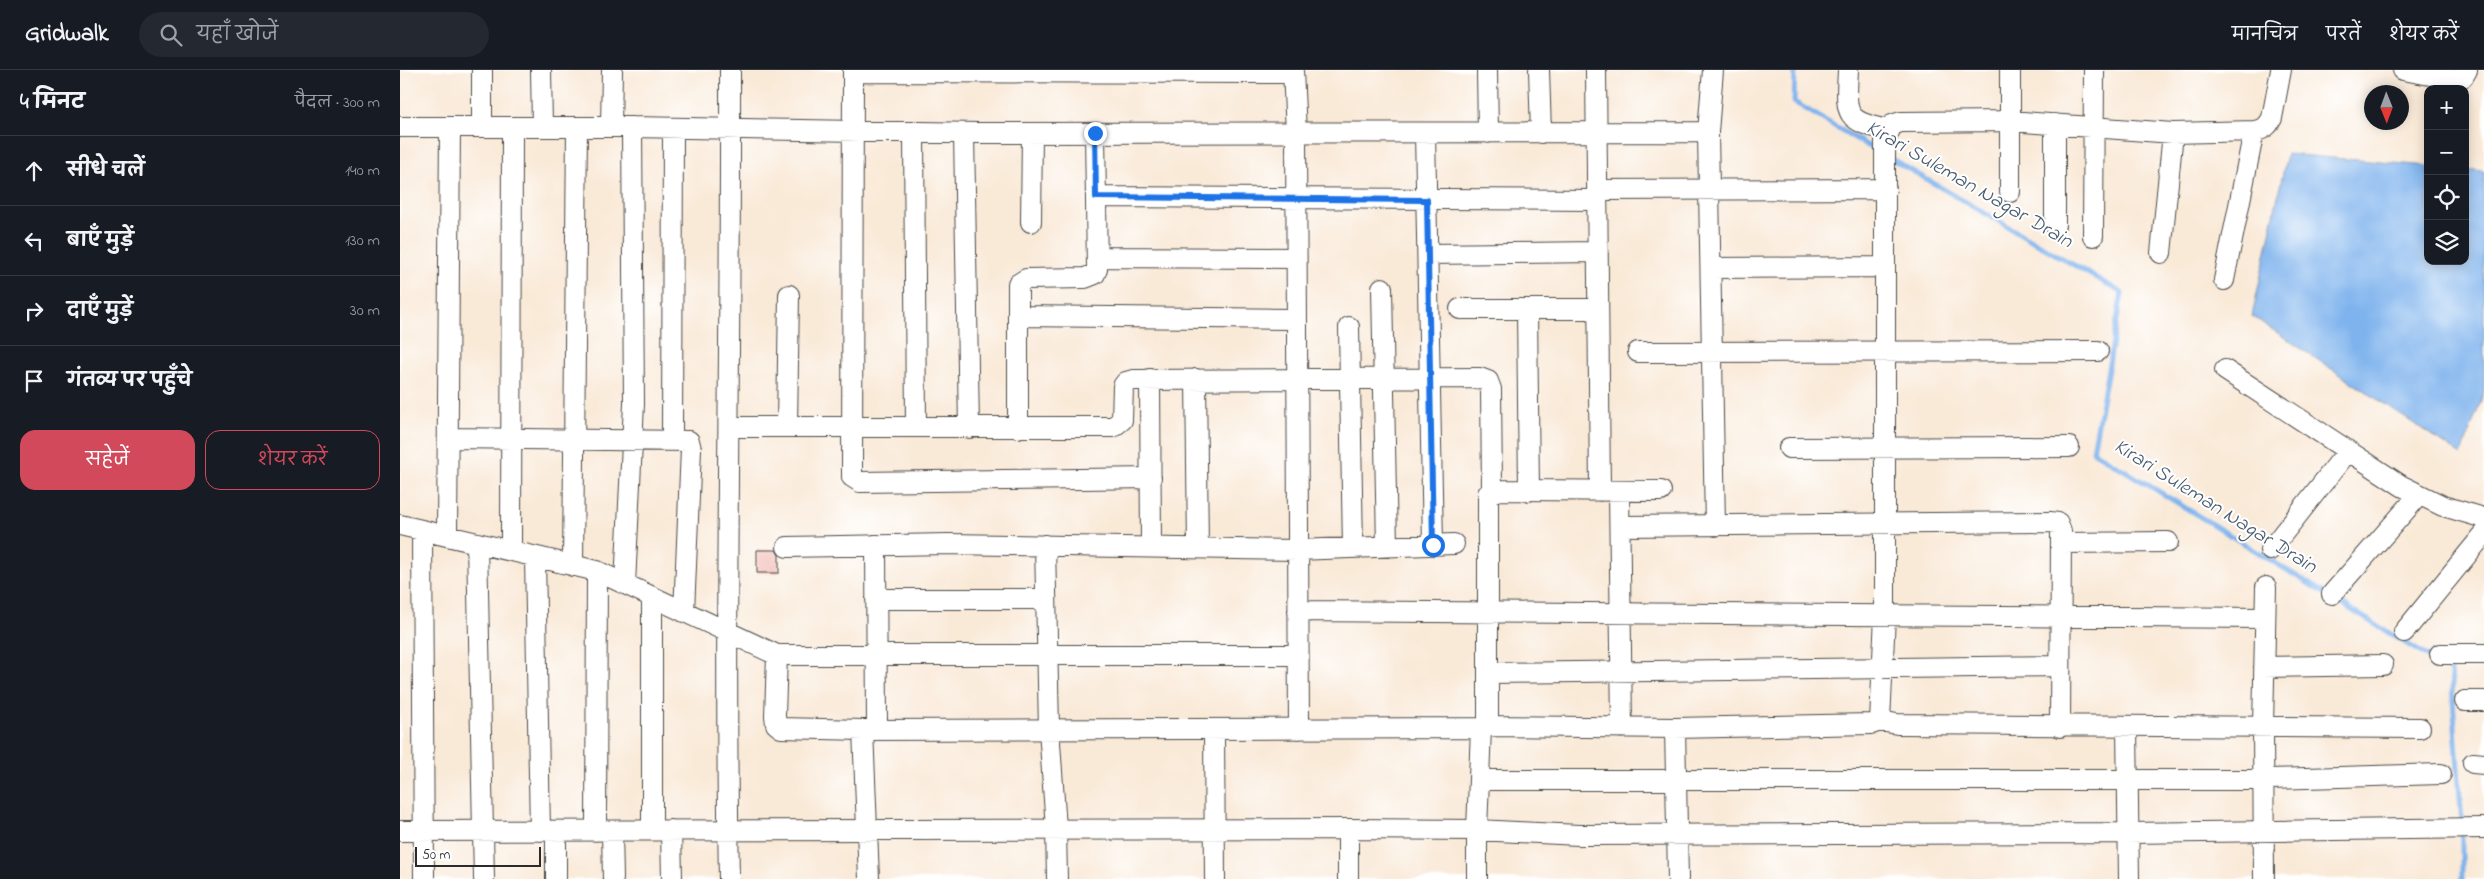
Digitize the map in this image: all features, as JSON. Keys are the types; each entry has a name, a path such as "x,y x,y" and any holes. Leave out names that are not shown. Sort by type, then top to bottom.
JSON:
{"street":[{"path":"482,70 482,127"},
{"path":"542,70 542,127"},
{"path":"611,127 612,70"},
{"path":"729,879 726,631 729,427 730,70"},
{"path":"1487,70 1488,133"},
{"path":"1539,70 1541,133"},
{"path":"1596,70 1598,309 1610,491 1621,526 1622,728"},
{"path":"1713,70 1708,132 1715,526"},
{"path":"1848,70 1847,97 1853,118 1886,136"},
{"path":"2010,70 2010,192"},
{"path":"2093,236 2092,128 2094,70"},
{"path":"1880,720 1885,616 1886,136 1892,125 1901,122 2010,121 2173,132 2262,130 2272,118 2281,70"},
{"path":"2403,70 2457,80 2463,77 2467,70"},
{"path":"1151,478 860,482 852,477 853,71 1293,72 1296,133 1299,729"},
{"path":"2055,124 2055,225"},
{"path":"573,566 578,127"},
{"path":"625,584 632,440 632,127"},
{"path":"400,128 632,127 964,133 1708,132"},
{"path":"447,536 450,128"},
{"path":"510,551 512,128"},
{"path":"672,440 673,128"},
{"path":"2224,280 2254,131"},
{"path":"914,132 916,427"},
{"path":"2161,253 2173,132"},
{"path":"964,133 969,428"},
{"path":"1031,222 1032,133"},
{"path":"1018,428 1017,287 1022,280 1091,277 1097,269 1095,133"},
{"path":"1426,133 1433,545"},
{"path":"1096,197 1427,200 1597,195 1886,182"},
{"path":"1428,254 1597,252"},
{"path":"1097,257 1296,258"},
{"path":"1711,268 1885,267"},
{"path":"1382,288 1387,547"},
{"path":"787,426 789,295"},
{"path":"1460,309 1598,309"},
{"path":"1527,309 1529,491"},
{"path":"1018,316 1297,319"},
{"path":"1349,327 1354,548"},
{"path":"1638,352 1712,354 2098,352"},
{"path":"2225,370 2419,495 2443,506 2484,518"},
{"path":"729,427 1113,427 1122,420 1123,386 1126,382 1150,379 1480,378 1488,380 1491,389 1492,491"},
{"path":"1150,379 1151,547"},
{"path":"1196,379 1198,548"},
{"path":"448,438 689,441 691,449 684,612"},
{"path":"1789,448 2070,447"},
{"path":"2270,550 2348,451"},
{"path":"1477,879 1479,780 1485,727 1488,673 1486,498 1492,491 1661,491"},
{"path":"2332,594 2419,495"},
{"path":"1621,526 2050,522 2058,524 2061,531 2059,617 2060,727"},
{"path":"400,525 597,571 777,655 1298,655"},
{"path":"422,530 424,879"},
{"path":"2404,632 2484,534"},
{"path":"2061,543 2168,542"},
{"path":"477,543 484,879"},
{"path":"787,547 1045,545 1297,550 1454,544"},
{"path":"869,879 870,730 876,655 876,545"},
{"path":"1045,545 1049,729 1056,828 1057,879"},
{"path":"536,557 548,831 556,879"},
{"path":"597,571 604,830 613,879"},
{"path":"2264,879 2263,726 2266,586"},
{"path":"652,597 662,830 672,879"},
{"path":"876,599 1046,599"},
{"path":"1298,611 2265,618"},
{"path":"2440,654 2484,654"},
{"path":"777,655 776,724 781,728 870,730 1675,728 1872,724 1880,720 1897,724 2060,727 2263,726 2420,728"},
{"path":"2264,668 2383,665"},
{"path":"1488,673 2059,666"},
{"path":"2127,726 2129,879"},
{"path":"1214,728 1215,879"},
{"path":"1675,728 1678,879"},
{"path":"1479,780 2128,780 2441,774"},
{"path":"400,830 1215,828 1477,830 1579,835 2128,833 2479,828"},
{"path":"1348,829 1348,879"}],"water":[{"path":"2287,154 2424,166 2424,265 2469,265 2469,169 2484,171 2484,392 2461,455 2252,316"}],"building":[{"path":"757,550 776,550 779,555 779,573 757,573"}],"waterway":[{"name":"Kirari Suleman Nagar Drain","path":"1795,70 1794,102 1880,153"},
{"name":"Kirari Suleman Nagar Drain","path":"1890,158 2122,293 2093,451 2451,671 2462,824"},
{"name":"Kirari Suleman Nagar Drain","path":"2462,832 2462,879"}],"route":[{"path":"1095,133 1096,197 1427,200 1433,545"}]}
